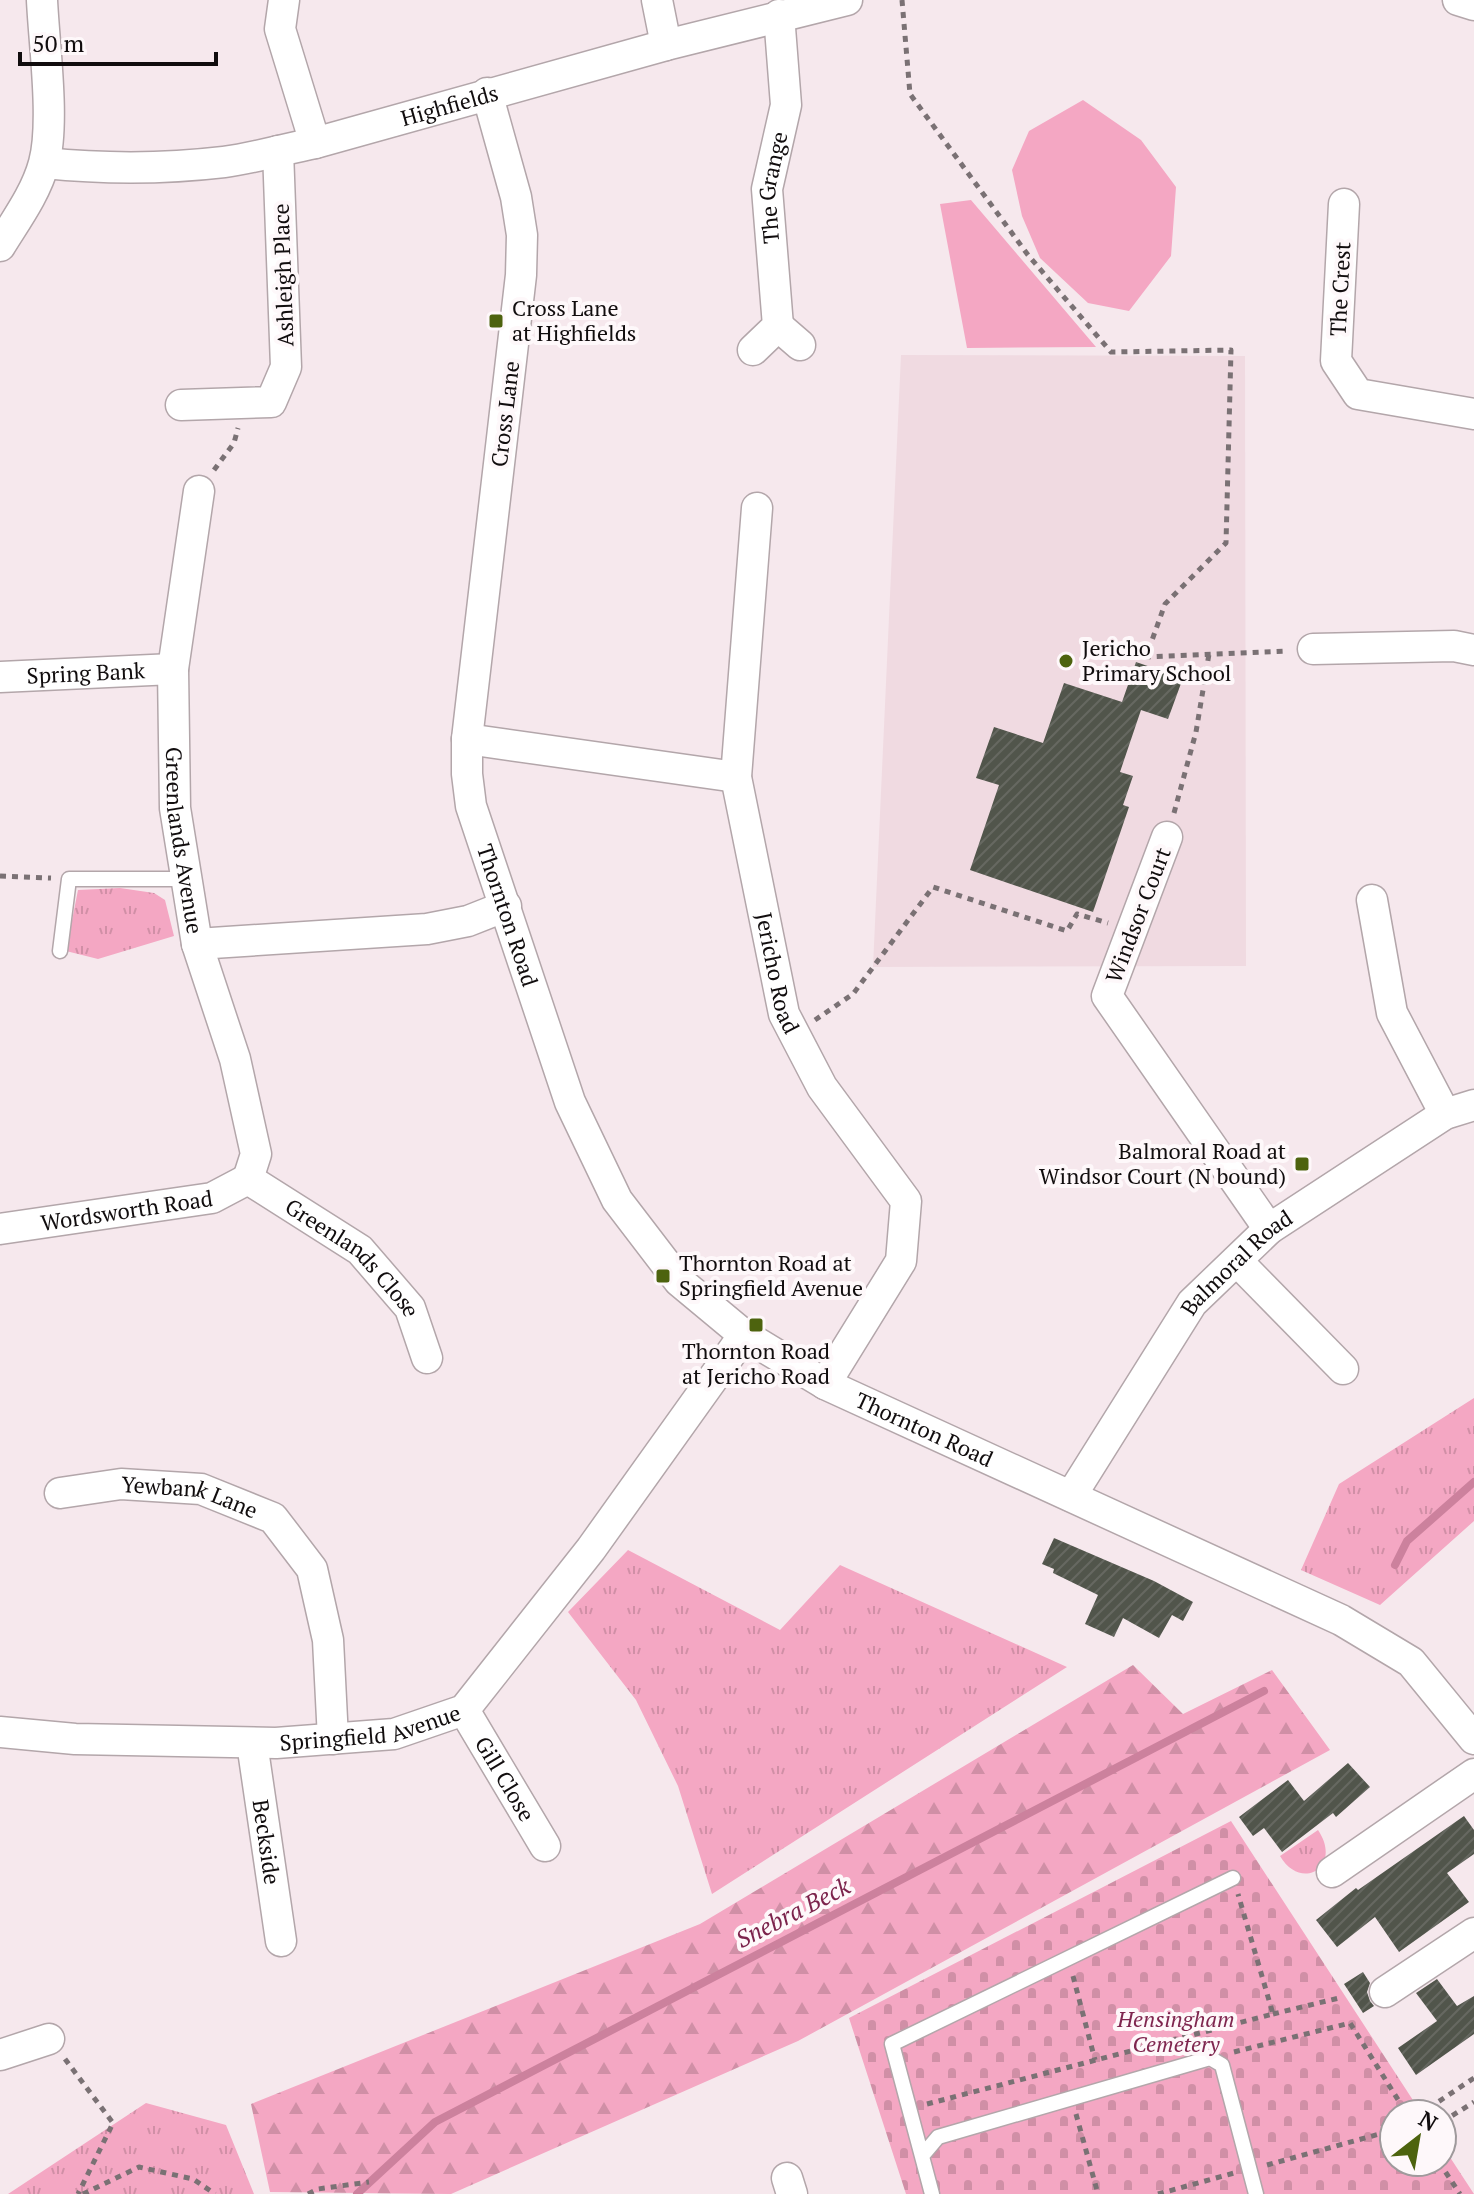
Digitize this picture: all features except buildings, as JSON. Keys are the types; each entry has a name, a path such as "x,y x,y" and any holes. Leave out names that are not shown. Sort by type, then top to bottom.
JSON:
{"street":[{"path":"0,246 29,198 45,163 49,123 42,0"},
{"path":"284,0 280,29 315,143"},
{"path":"657,0 666,45"},
{"name":"Highfields","path":"45,163 97,168 225,162 315,143 487,93 779,15 847,0"},
{"path":"1458,0 1474,5"},
{"name":"The Grange","path":"753,350 789,336 767,189 786,105 779,15"},
{"name":"Cross Lane","path":"467,739 521,275 522,235 516,197 487,93"},
{"name":"Ashleigh Place","path":"181,405 271,402 286,367 278,151"},
{"name":"The Crest","path":"1344,204 1336,361 1358,394 1474,414"},
{"name":"Greenlands Avenue","path":"199,491 173,669 175,808 197,944 235,1059 256,1154 248,1179"},
{"name":"Jericho Road","path":"757,508 736,777 784,1014 822,1087 906,1201 901,1261 825,1384"},
{"path":"1313,649 1454,646 1474,650"},
{"name":"Spring Bank","path":"0,677 173,669"},
{"path":"467,739 736,777"},
{"name":"Thornton Road","path":"467,739 471,806 570,1102 617,1200 679,1281 744,1335 825,1384 1341,1620 1411,1662 1474,1739"},
{"name":"Windsor Court","path":"1167,837 1107,996 1269,1229"},
{"path":"1372,900 1392,1013 1445,1114"},
{"path":"197,944 427,929 468,921 506,906"},
{"name":"Balmoral Road","path":"1071,1496 1192,1303 1269,1229 1445,1114 1474,1105"},
{"name":"Wordsworth Road","path":"0,1229 212,1198 248,1179"},
{"name":"Greenlands Close","path":"248,1179 360,1250 410,1308 427,1358"},
{"path":"1237,1261 1343,1369"},
{"name":"Springfield Avenue","path":"0,1732 75,1739 252,1743 394,1734 464,1710 591,1549 744,1335"},
{"name":"Yewbank Lane","path":"60,1493 121,1484 201,1489 273,1518 312,1569 328,1640 333,1739"},
{"name":"Gill Close","path":"464,1710 545,1846"},
{"name":"Beckside","path":"252,1743 281,1941"},
{"path":"1340,1857 1474,1774"},
{"path":"1385,1991 1474,1933"},
{"path":"0,2055 49,2039"}],"lane":[{"path":"60,951 69,879 186,879"},
{"path":"932,2194 892,2044 1233,1878"},
{"path":"922,2156 938,2137 1210,2058 1222,2065 1256,2194"}],"path":[{"path":"902,0 910,94 1028,255 1111,352 1231,350 1226,543 1165,604 1146,657 1313,649"},
{"path":"199,491 234,443 244,403"},
{"path":"1167,837 1196,732 1209,654"},
{"path":"0,876 69,879"},
{"path":"795,1034 853,994 933,887 1067,931 1077,914 1132,931"},
{"path":"1233,1878 1273,2014"},
{"path":"1069,1958 1095,2060"},
{"path":"909,2108 1339,1998"},
{"path":"1210,2058 1350,2023 1397,2098"},
{"path":"49,2039 113,2123 80,2194"},
{"path":"1444,2098 1474,2078"},
{"path":"1072,2098 1098,2194"},
{"path":"1158,2194 1378,2134"},
{"path":"80,2194 139,2167 193,2179 215,2194"},
{"path":"308,2194 318,2189 369,2182"}],"shaded area":[{"name":"Jericho Primary School","path":"901,355 1245,356 1246,966 873,967"}],"green space":[{"path":"1083,100 1141,140 1176,187 1171,256 1129,311 1088,303 1040,258 1022,216 1012,170 1029,131"},
{"path":"971,200 1096,347 967,348 940,204"},
{"path":"120,888 154,893 165,900 174,936 98,959 66,951 78,890"},
{"path":"1474,1398 1474,1521 1380,1605 1301,1570 1339,1484"},
{"path":"628,1550 780,1630 840,1565 1067,1667 712,1894 678,1786 636,1700 568,1612"},
{"path":"1133,1665 1183,1714 1272,1670 1330,1750 798,2041 451,2194 270,2192 251,2104 700,1924"},
{"name":"Hensingham Cemetery","path":"1231,1821 1412,2098 1378,2098 1378,2178 1458,2178 1458,2170 1474,2194 906,2194 849,2018"},
{"path":"1318,1830 1326,1855 1322,1864 1308,1873 1289,1867 1280,1856"},
{"path":"146,2103 226,2125 254,2194 8,2194"}],"waterway":[{"name":"Snebra Beck","path":"1395,1565 1407,1541 1474,1482"},
{"name":"Snebra Beck","path":"357,2194 435,2122 1264,1691"}],"place":[{"name":"Cross Lane at Highfields","path":"496,321"},
{"name":"Jericho Primary School","path":"1066,661"},
{"name":"Balmoral Road at Windsor Court (N bound)","path":"1302,1164"},
{"name":"Thornton Road at Springfield Avenue","path":"663,1276"},
{"name":"Thornton Road at Jericho Road","path":"756,1325"}]}
